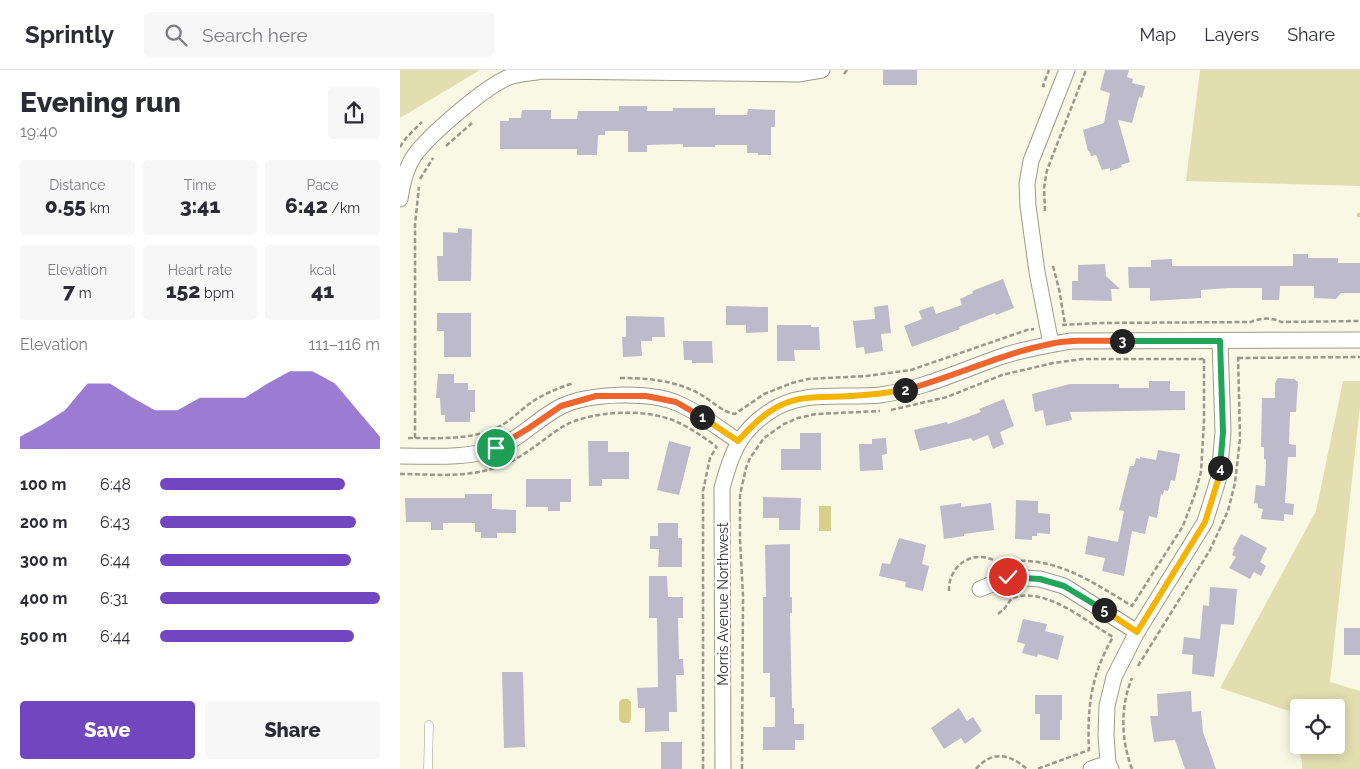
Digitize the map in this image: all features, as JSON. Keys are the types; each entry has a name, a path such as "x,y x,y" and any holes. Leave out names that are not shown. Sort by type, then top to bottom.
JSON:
{"street":[{"path":"400,199 402,183 414,156 434,134 484,91 511,76 543,71 798,74 822,70"},
{"path":"1051,344 1037,272 1027,184 1032,161 1067,70"},
{"path":"400,456 460,456 496,448 561,406 596,396 646,396 676,402 702,416 738,441 769,411 789,402 812,396 880,394 904,390 938,380 1002,356 1051,344 1071,341 1360,340"},
{"path":"1091,769 1110,766 1106,735 1107,706 1114,677 1137,632 1205,522 1219,477 1223,432 1220,341"},
{"name":"Morris Avenue Northwest","path":"723,769 722,488 728,464 738,441"},
{"path":"980,589 1008,577 1040,579 1064,586 1137,632"}],"lane":[{"path":"428,769 430,725"}],"path":[{"path":"844,74 847,70"},
{"path":"1045,217 1044,188 1047,170 1086,70"},
{"path":"441,150 476,119"},
{"path":"400,147 422,122"},
{"path":"415,438 416,224 419,182 434,156"},
{"path":"1052,262 1066,331"},
{"path":"1058,326 1065,324 1251,322 1257,319 1276,319 1281,322 1360,321"},
{"path":"620,378 654,379 681,385 696,392 729,413 735,414 764,394 792,382 911,370 1027,330 1038,328"},
{"path":"1232,358 1360,357"},
{"path":"1132,606 1182,526 1199,483 1204,421 1204,358"},
{"path":"742,769 743,596 740,495 750,458 764,438 784,424 808,415 875,412 906,408 947,397 1002,375 1053,363 1083,359 1209,359"},
{"path":"408,438 458,437 492,430 502,425 529,404 574,382"},
{"path":"400,474 468,474 491,469 514,460 564,426 583,418 606,414 648,414 678,422 722,450"},
{"path":"703,769 703,491 710,458 717,446"},
{"path":"998,614 1012,598 1027,596 1040,598 1061,604 1113,637 1102,657 1092,686 1088,721 1089,750 1037,769"},
{"path":"976,769 988,758 997,756 1013,758 1027,769"}],"shaded area":[{"path":"400,70 480,70 400,118"},
{"path":"1200,70 1360,70 1360,186 1186,181"},
{"path":"1343,381 1360,381 1360,406 1330,682 1360,691 1360,769 1302,769 1300,754 1345,754 1345,699 1290,699 1290,715 1289,711 1220,688 1316,511"},
{"path":"819,506 831,506 831,531 819,531"},
{"path":"622,699 628,699 631,702 631,719 629,723 622,723 619,720 619,702"}],"building":[{"path":"883,70 917,70 917,85 883,85"},
{"path":"1105,70 1129,70 1127,77 1133,79 1132,83 1145,86 1142,98 1139,97 1132,123 1118,120 1130,162 1110,171 1110,168 1102,170 1096,155 1091,156 1083,130 1104,123 1110,93 1100,90"},
{"path":"619,106 647,106 647,111 673,111 673,108 715,108 715,115 747,115 748,109 775,110 775,127 771,127 771,155 747,153 747,145 683,147 683,144 647,145 647,152 628,152 628,131 605,131 605,135 598,135 597,155 577,155 577,149 500,149 500,121 509,121 509,118 521,118 522,110 551,110 551,119 577,119 578,111 619,111"},
{"path":"458,228 472,229 471,281 438,281 437,256 443,256 443,232 458,233"},
{"path":"1293,254 1308,254 1308,258 1338,258 1338,263 1360,263 1360,293 1341,293 1336,299 1314,298 1314,286 1280,286 1279,300 1262,300 1262,288 1229,288 1201,290 1201,298 1150,301 1150,288 1129,288 1128,267 1151,267 1151,260 1172,259 1172,266 1293,266"},
{"path":"1105,264 1106,276 1120,289 1111,289 1112,301 1072,300 1072,281 1078,281 1078,265"},
{"path":"1003,279 1014,308 996,315 995,313 959,327 960,329 912,347 904,326 922,319 919,311 933,306 936,314 962,305 960,299 973,293 972,291"},
{"path":"888,305 891,333 881,334 883,351 865,354 864,347 856,348 853,321 875,319 874,307"},
{"path":"726,306 768,307 768,332 746,333 746,325 726,325"},
{"path":"437,313 471,313 471,357 444,357 444,331 437,331"},
{"path":"626,316 664,317 665,337 652,337 652,341 641,341 642,356 623,357 622,337 626,337"},
{"path":"777,325 811,325 811,327 819,327 820,350 794,350 795,361 777,361"},
{"path":"683,341 712,341 713,363 692,363 692,360 684,360"},
{"path":"438,374 454,374 454,383 468,383 468,390 475,390 475,412 470,412 470,422 445,422 445,415 441,415 440,398 436,398"},
{"path":"1278,378 1294,379 1298,382 1296,412 1290,412 1289,444 1296,445 1296,457 1288,457 1285,503 1294,504 1293,515 1284,514 1284,521 1261,519 1263,509 1258,508 1258,504 1254,503 1256,485 1265,486 1266,460 1264,459 1264,447 1261,447 1262,398 1275,398 1275,383"},
{"path":"1149,381 1170,381 1170,391 1185,391 1185,410 1070,412 1072,420 1046,426 1043,410 1035,412 1032,394 1070,384 1119,384 1119,388 1149,388"},
{"path":"1004,399 1014,426 1000,432 1004,444 993,449 988,435 973,441 971,438 920,451 914,430 947,422 948,424 981,412 979,409"},
{"path":"800,433 821,433 821,470 781,470 781,449 800,449"},
{"path":"886,438 887,454 882,455 883,470 860,471 859,444 872,444 872,439"},
{"path":"588,441 608,441 608,452 629,452 629,479 602,479 602,486 589,486"},
{"path":"669,441 691,447 679,495 657,490"},
{"path":"1158,450 1180,454 1175,481 1171,480 1168,491 1164,490 1163,495 1161,494 1157,518 1149,516 1145,534 1132,531 1124,576 1102,571 1105,558 1085,554 1088,536 1118,542 1124,511 1119,510 1130,466 1134,466 1136,458 1140,459 1140,457 1156,460"},
{"path":"526,479 571,479 571,502 560,502 560,511 548,511 548,507 526,507"},
{"path":"465,494 492,494 492,509 516,510 516,533 497,533 497,538 481,538 481,532 475,532 475,523 443,523 443,530 431,530 431,522 406,522 405,498 465,498"},
{"path":"763,497 801,498 800,530 779,530 779,518 763,518"},
{"path":"1016,500 1038,501 1038,513 1050,514 1050,534 1037,533 1037,536 1032,536 1032,540 1015,539"},
{"path":"961,503 961,507 991,503 994,530 944,539 940,506"},
{"path":"658,523 678,523 678,538 682,538 682,567 658,567 659,549 650,549 650,536 658,536"},
{"path":"1241,534 1267,548 1260,562 1266,566 1261,576 1254,572 1250,579 1229,568 1236,557 1232,555 1233,549"},
{"path":"899,538 926,545 922,564 929,566 923,591 905,587 906,582 879,576 882,563 890,564"},
{"path":"790,544 792,708 794,708 794,724 804,724 804,740 795,740 795,750 763,750 763,727 775,727 775,697 770,697 770,673 763,673 763,597 766,597 765,545"},
{"path":"649,576 667,576 668,597 683,597 683,618 678,618 679,659 683,659 684,675 676,675 677,712 669,712 669,731 645,732 645,708 638,708 637,688 658,687 657,618 649,618"},
{"path":"1210,587 1237,589 1234,625 1221,624 1214,677 1192,674 1193,655 1182,654 1184,637 1200,639 1203,605 1209,606"},
{"path":"1023,619 1047,624 1045,631 1064,636 1058,660 1038,654 1037,657 1022,653 1025,644 1017,642"},
{"path":"1344,628 1360,628 1360,655 1344,655"},
{"path":"502,672 523,672 525,747 504,748"},
{"path":"1191,691 1192,712 1201,711 1203,732 1216,769 1185,769 1175,740 1154,742 1150,716 1158,716 1157,694"},
{"path":"1035,695 1062,695 1060,740 1040,740 1040,714 1035,714"},
{"path":"959,708 967,721 973,717 982,731 965,744 961,738 944,749 931,728"},
{"path":"661,742 682,742 682,769 661,769"}],"route":[{"path":"496,448 561,406 596,396 646,396 676,402 702,416 738,441 769,411 789,402 812,396 880,394 904,390 930,383 1002,356 1051,344 1071,341 1220,341 1223,432 1219,477 1205,522 1137,632 1064,586 1040,579 1008,577"}]}
